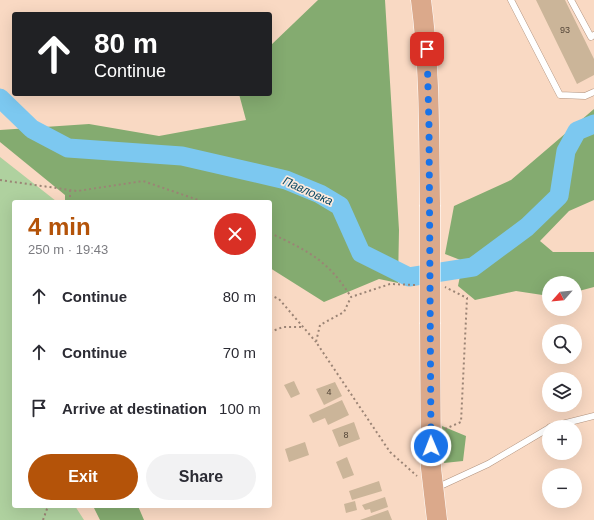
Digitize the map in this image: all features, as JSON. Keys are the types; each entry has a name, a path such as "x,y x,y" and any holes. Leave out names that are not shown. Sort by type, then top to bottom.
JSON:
{"main road":[{"path":"421,0 429,87 432,490 437,520"}],"lane":[{"path":"511,0 560,95 585,96 594,92"},
{"path":"571,0 591,37 594,35"},
{"path":"578,420 594,416"},
{"path":"432,490 488,464 542,431"}],"path":[{"path":"0,180 77,191 143,181 198,200"},
{"path":"70,190 70,200"},
{"path":"272,234 311,252 339,278 351,297"},
{"path":"316,342 320,325 344,312 351,297 390,284 410,284"},
{"path":"431,434 460,422 467,298 443,286"},
{"path":"272,296 280,299 316,342 390,452 432,490"},
{"path":"272,331 283,327 304,328"},
{"path":"43,520 47,508"}],"green space":[{"path":"318,0 385,0 399,230 398,283 379,279 324,302 272,269 272,200 65,200 65,195 0,142 0,130 89,124 159,136 246,120 240,96 272,96 272,44"},
{"path":"594,109 594,200 569,211 540,241 553,252 594,252 594,287 582,290 582,276 542,276 542,295 516,291 475,300 458,286 463,261 445,254 454,206 511,180"},
{"path":"0,157 55,200 12,200 12,508 76,508 84,520 0,520"},
{"path":"442,426 466,436 463,461 444,463"},
{"path":"94,508 139,508 144,520 100,520"}],"building":[{"path":"536,0 565,0 594,59 594,75 577,84"},
{"path":"294,381 300,394 291,398 284,385"},
{"path":"335,382 342,396 324,405 316,389"},
{"path":"342,400 349,415 328,425 325,418 313,423 309,415"},
{"path":"354,422 360,439 339,447 332,430"},
{"path":"305,442 309,455 289,462 285,449"},
{"path":"347,457 354,475 343,479 336,462"},
{"path":"379,481 382,491 352,500 349,491"},
{"path":"385,497 388,507 371,513 370,509 365,510 362,505"},
{"path":"355,501 357,510 346,513 344,504"},
{"path":"388,510 392,520 360,520"}],"waterway":[{"name":"Павловка","path":"0,98 32,129 68,148 182,156 286,180 320,194 340,206 361,253 409,277 473,267 527,227 559,196 566,151 577,131 594,124"}],"route":[{"path":"427,49 429,94 431,446"}]}
